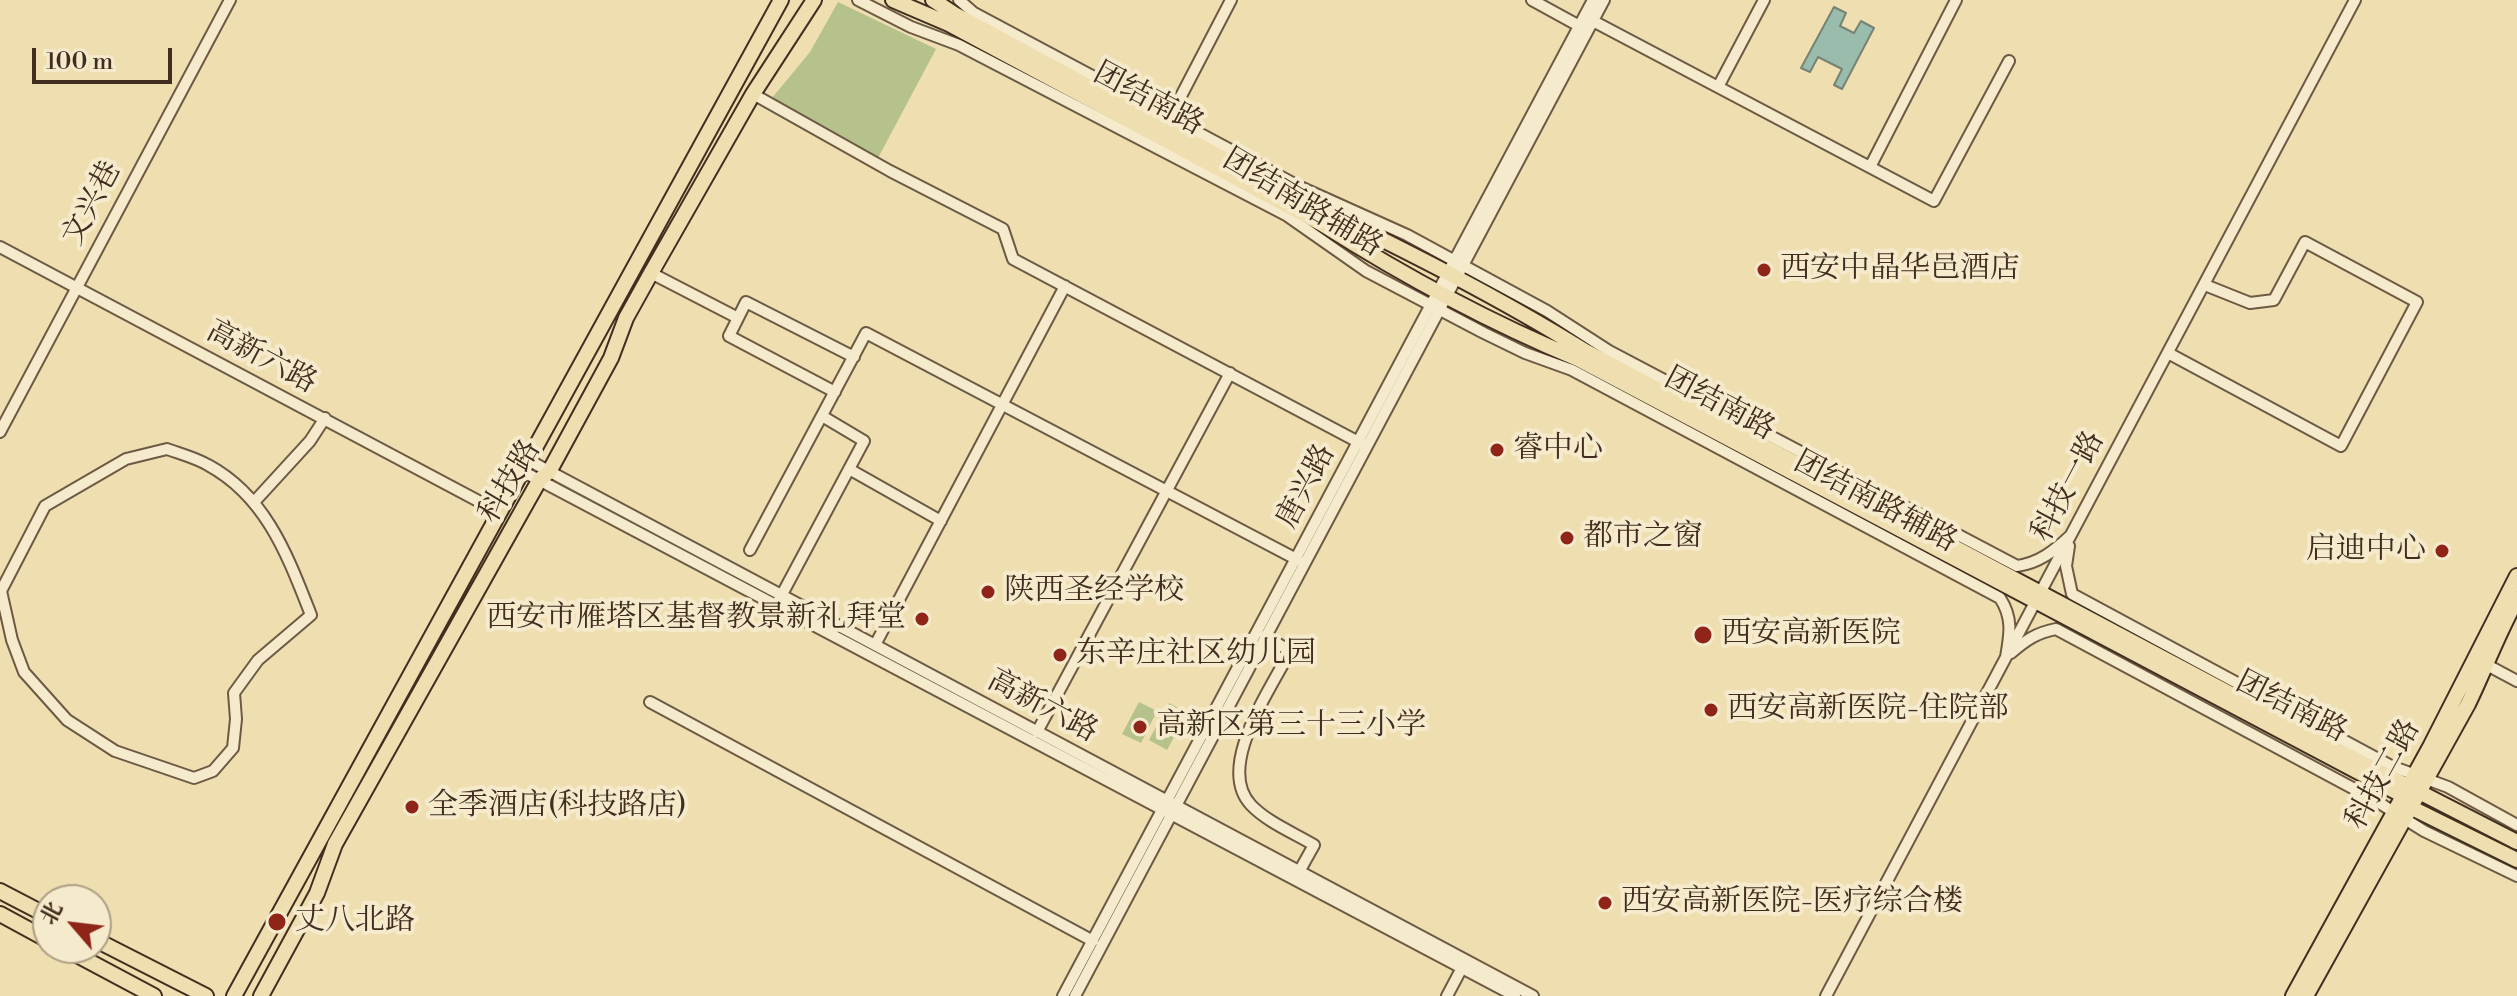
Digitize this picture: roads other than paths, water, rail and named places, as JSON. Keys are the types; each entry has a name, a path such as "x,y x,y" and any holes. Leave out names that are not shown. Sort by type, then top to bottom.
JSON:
{"main road":[{"name":"科技路","path":"234,996 781,0"},
{"name":"科技路","path":"261,996 317,893 335,844 611,358 626,318 753,94 814,0"},
{"name":"团结南路","path":"893,0 949,24 1322,224 1439,301 1578,359 2410,796 2517,860"},
{"name":"团结南路","path":"933,0 1456,269 1585,351 2038,598"},
{"name":"科技二路","path":"2306,996 2410,796 2517,576"},
{"name":"科技二路","path":"2293,996 2487,665 2496,638 2517,599"},
{"name":"团结南路","path":"2410,796 2517,842"},
{"path":"0,891 32,908"},
{"path":"0,914 32,931"},
{"path":"112,948 206,996"},
{"path":"94,964 154,996"}],"street":[{"name":"文兴巷","path":"0,432 230,0"},
{"name":"团结南路辅路","path":"858,0 911,27 959,45 1286,215 1344,258 1439,301 1525,353 1572,370 2000,598 2009,612 2011,629 2006,657"},
{"path":"959,0 974,13 1168,122 1231,0"},
{"path":"1532,0 1718,87 1934,201 2009,61"},
{"name":"唐兴路","path":"1587,26 1593,0"},
{"name":"唐兴路","path":"1075,996 1300,560 1587,26 1604,0"},
{"path":"1718,87 1764,0"},
{"path":"1870,167 1956,0"},
{"name":"科技一路","path":"1826,996 2355,0"},
{"path":"753,94 890,171 1003,229 1013,259 1362,444"},
{"path":"2168,353 2341,446 2417,302 2305,242 2274,300 2250,303 2205,285"},
{"name":"高新六路","path":"0,247 499,512"},
{"name":"团结南路辅路","path":"1456,269 1547,311 1609,351 2017,566 2030,564 2052,553 2070,536"},
{"path":"651,273 738,318"},
{"path":"875,645 1065,286"},
{"path":"835,392 729,336 746,302 854,357"},
{"path":"750,550 866,333 1300,560"},
{"path":"1037,732 1230,373"},
{"path":"779,600 864,441 822,416"},
{"path":"255,501 310,441 325,418"},
{"path":"167,449 209,465 255,501 281,542 311,615 258,660 234,693 236,719 233,748 213,771 194,778 115,751 67,720 24,672 12,640 1,591 45,506 126,459 167,449"},
{"name":"高新六路","path":"525,465 1464,964 1533,996"},
{"path":"849,469 941,521"},
{"path":"2070,536 2066,566 2072,594 2391,766 2410,796 2424,831 2517,876"},
{"name":"唐兴路","path":"1063,996 1265,636 1300,560"},
{"name":"高新六路","path":"779,600 875,645 1170,807 1300,870 1515,996"},
{"path":"2006,657 2028,638 2056,629 2410,796 2448,787 2517,825"},
{"path":"1265,636 1290,651 1241,749 1238,779 1240,791 1252,807 1314,845 1300,870"},
{"path":"0,646 12,640"},
{"path":"2487,665 2517,681"},
{"path":"650,702 1093,941"},
{"path":"1447,996 1464,964"}],"place":[{"name":"西安中晶华邑酒店","path":"1764,270"},
{"name":"睿中心","path":"1497,450"},
{"name":"都市之窗","path":"1567,538"},
{"name":"启迪中心","path":"2442,551"},
{"name":"陕西圣经学校","path":"988,592"},
{"name":"西安市雁塔区基督教景新礼拜堂","path":"922,619"},
{"name":"西安高新医院","path":"1703,635"},
{"name":"东辛庄社区幼儿园","path":"1060,655"},
{"name":"西安高新医院-住院部","path":"1711,710"},
{"name":"高新区第三十三小学","path":"1140,727"},
{"name":"全季酒店(科技路店)","path":"412,807"},
{"name":"西安高新医院-医疗综合楼","path":"1605,903"},
{"name":"丈八北路","path":"277,922"}]}
